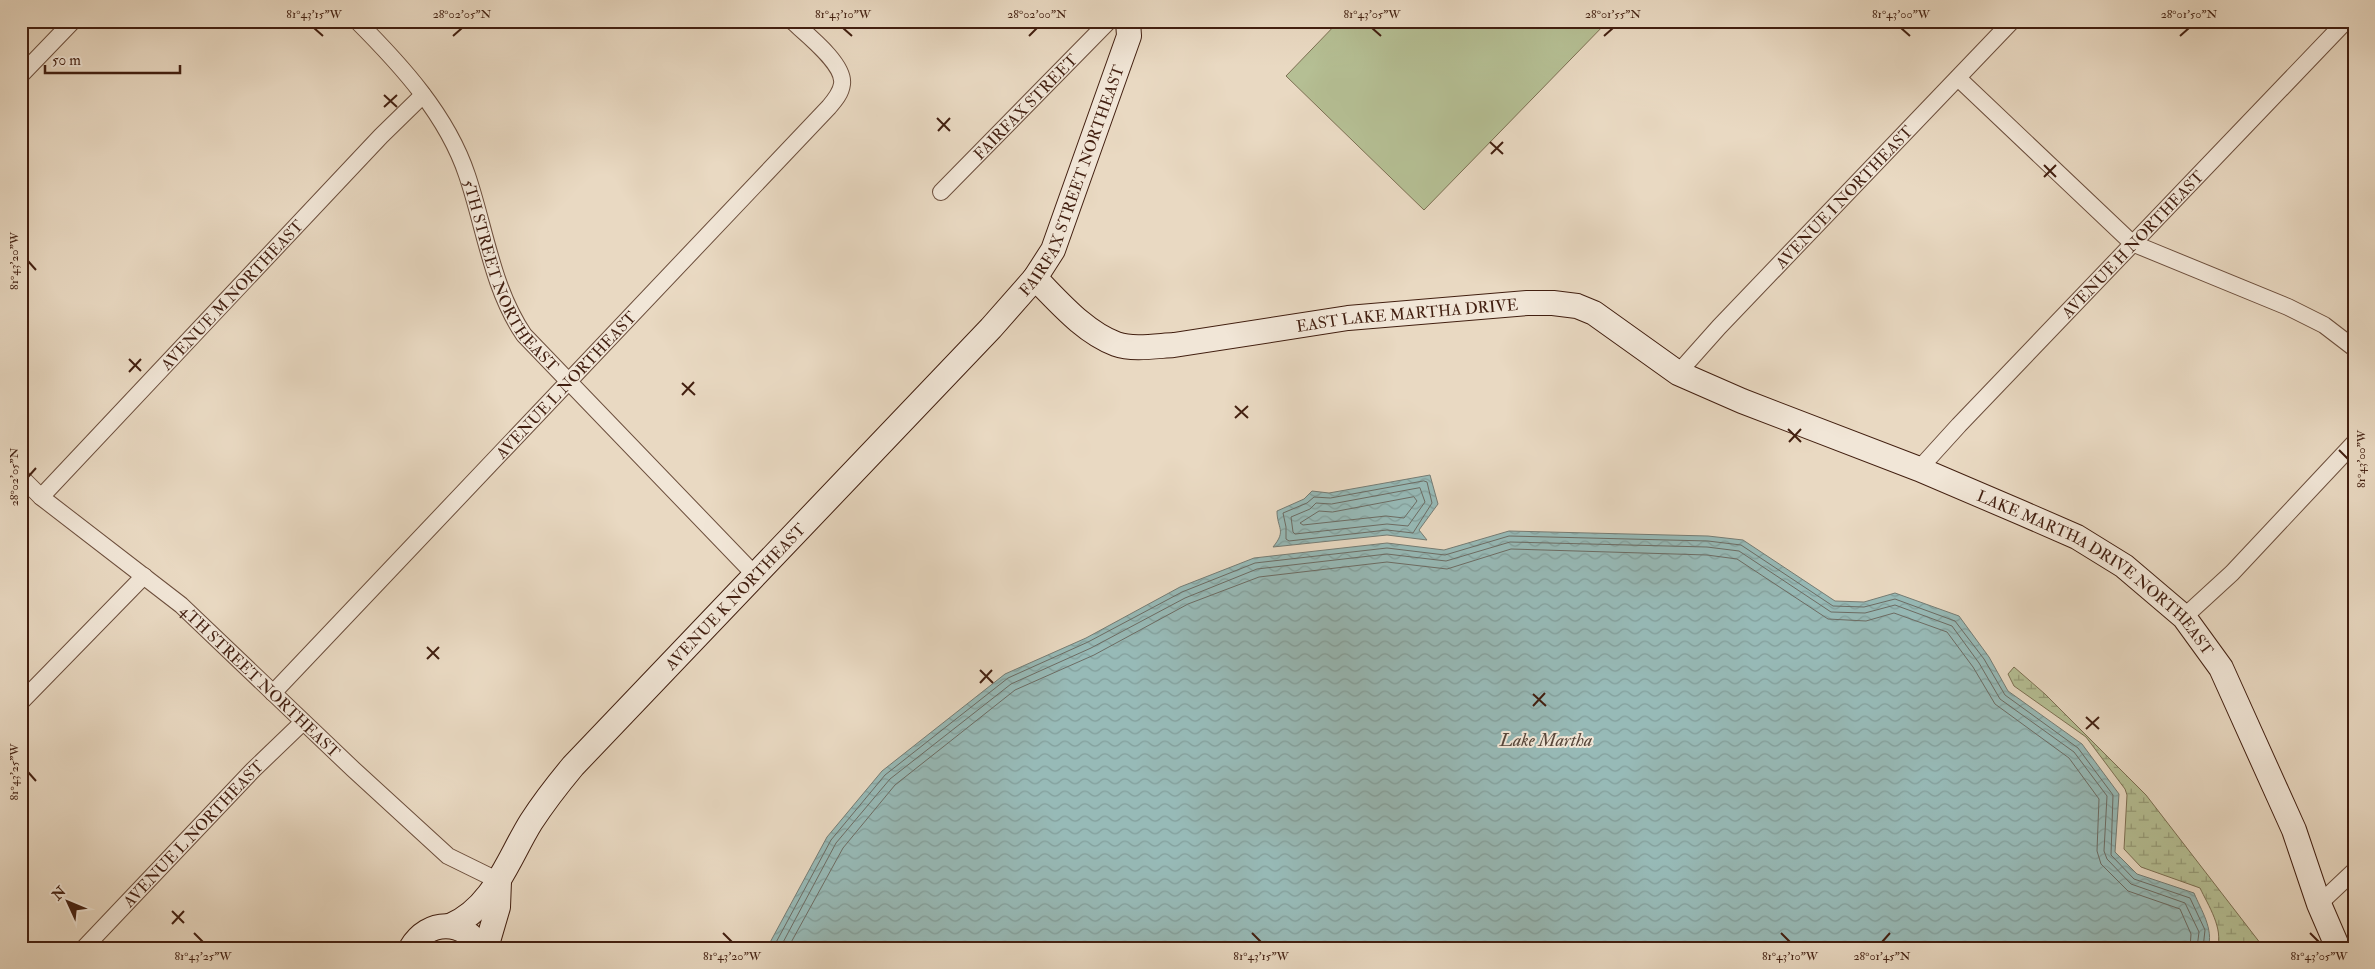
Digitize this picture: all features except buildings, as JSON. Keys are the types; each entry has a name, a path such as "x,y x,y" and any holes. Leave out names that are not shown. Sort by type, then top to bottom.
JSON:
{"street":[{"path":"21,76 73,21"},
{"name":"5TH STREET NORTHEAST","path":"357,21 380,44 423,94 456,145 467,174 503,296 524,336 755,575"},
{"name":"AVENUE L NORTHEAST","path":"273,693 522,429 569,384 675,267 829,107 838,95 842,82 840,70 792,21"},
{"name":"FAIRFAX STREET","path":"941,192 1108,21"},
{"name":"FAIRFAX STREET NORTHEAST","path":"991,328 1035,278 1053,250 1066,218 1129,36 1128,21"},
{"name":"AVENUE I NORTHEAST","path":"1678,373 1725,320 2012,21"},
{"name":"AVENUE H NORTHEAST","path":"1920,469 2132,243 2346,21"},
{"path":"1958,78 2132,243 2288,307 2324,325 2354,348"},
{"name":"AVENUE M NORTHEAST","path":"41,497 381,136 423,94"},
{"name":"EAST LAKE MARTHA DRIVE","path":"1035,278 1085,326 1117,344 1174,346 1348,318 1495,304 1553,303 1577,306 1594,313 1678,373"},
{"name":"AVENUE K NORTHEAST","path":"410,945 430,928 450,926 464,920 473,912 499,881 532,822 559,783 991,328"},
{"name":"LAKE MARTHA DRIVE NORTHEAST","path":"1678,373 1742,401 1920,469 2077,536 2124,566 2184,617 2221,668 2241,708 2294,830 2319,904 2338,948"},
{"path":"2184,617 2232,573 2354,443"},
{"name":"4TH STREET NORTHEAST","path":"21,477 41,497 181,605 303,722 448,856 499,881"},
{"path":"21,702 144,576"},
{"name":"AVENUE L NORTHEAST","path":"84,948 253,770 303,722"},
{"path":"2319,904 2354,871"},
{"name":"AVENUE K NORTHEAST","path":"486,948 498,907 499,881"},
{"path":"450,926 468,933 480,948"}],"green space":[{"path":"1339,21 1608,21 1424,210 1286,76"},
{"path":"2014,667 2045,694 2146,795 2264,948 2217,948 2219,941 2217,925 2200,888 2141,867 2124,849 2127,795 2125,789 2086,737 2014,686 2008,674"}],"water":[{"path":"1430,475 1438,504 1419,530 1427,540 1387,535 1273,547 1280,537 1277,511 1304,499 1312,491 1329,493"},
{"name":"Lake Martha","path":"1509,531 1708,536 1743,540 1835,601 1864,602 1895,593 1959,616 1989,657 2008,691 2082,744 2119,794 2115,852 2137,874 2194,893 2208,927 2208,948 767,948 827,837 882,771 1005,674 1086,638 1180,587 1254,558 1387,543 1444,550"}]}
